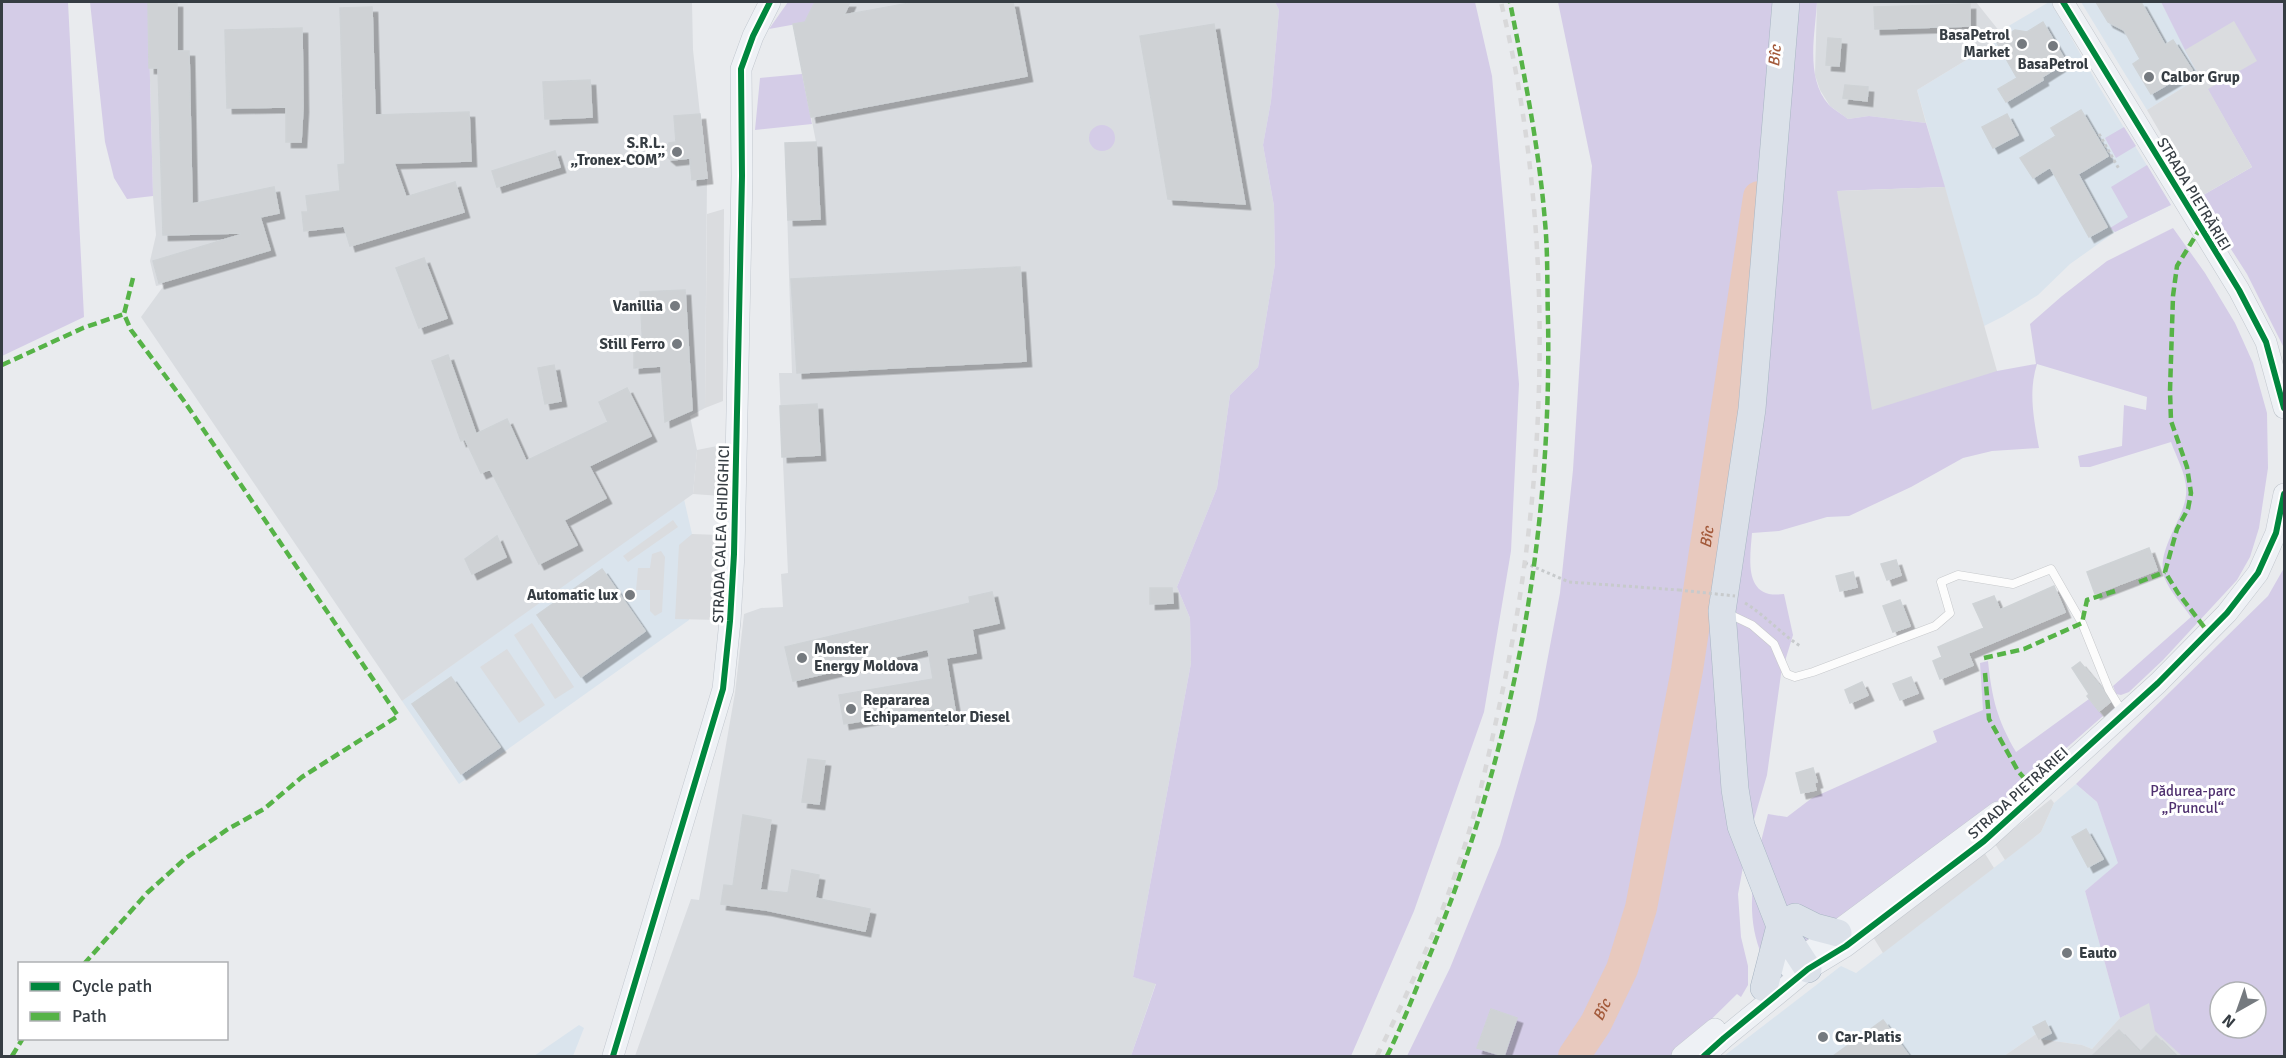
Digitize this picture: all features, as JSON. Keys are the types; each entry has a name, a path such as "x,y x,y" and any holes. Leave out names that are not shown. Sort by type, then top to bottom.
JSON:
{"highway":[{"path":"1786,2 1752,410 1729,604 1735,789 1744,836 1787,922 1812,959"},
{"path":"1787,922 1838,933"},
{"path":"1764,988 1787,922"}],"street":[{"name":"STRADA CALEA GHIDIGHICI","path":"613,1056 723,689 734,554 742,176 741,69 753,36 770,2"},
{"name":"STRADA PIETRĂRIEI","path":"2062,2 2238,290 2266,342 2284,408"},
{"name":"STRADA PIETRĂRIEI","path":"1682,1056 1764,988 1812,959 1846,946 1984,841 2158,683 2227,614 2258,573 2276,533 2284,494"},
{"name":"STRADA PIETRĂRIEI","path":"1704,1056 1838,933 1977,827 2010,804 2036,792"}],"lane":[{"path":"1729,604 1774,644 1786,674 1795,677 1935,626 1950,613 1941,582 1958,575 2013,584 2051,569 2082,623 2109,690 2124,714"}],"path":[{"path":"2099,134 2119,169"},
{"path":"1525,562 1569,582 1679,590 1761,612 1800,646"}],"shaded area":[{"path":"148,2 692,2 693,50 707,178 705,408 690,416 697,450 693,494 402,701 141,317 165,284 156,286 150,261 156,235"},
{"path":"837,2 1275,2 1279,10 1271,101 1263,145 1274,206 1275,264 1258,367 1230,395 1217,488 1177,587 1190,618 1191,663 1133,977 1156,983 1131,1056 635,1056 691,899 699,900 735,693 744,614 761,608 783,607 781,574 788,573 779,373 792,373 785,143 816,142 793,24 830,18"},
{"path":"1817,2 1976,2 2004,37 1917,90 1926,123 1869,116 1848,119 1830,106 1820,90 1815,75"},
{"path":"2049,2 2171,205 2115,232 2070,264 2038,295 1984,326 1917,90 2004,37 2000,31"},
{"path":"2081,2 2161,2 2200,77 2147,110"},
{"path":"2234,21 2257,61 2208,89 2252,167 2198,198 2147,110 2200,77 2185,50"},
{"path":"1945,187 1997,371 1872,410 1837,191"},
{"path":"724,209 723,401 705,408 707,214"},
{"path":"722,445 721,496 693,494 697,450"},
{"path":"684,499 692,534 689,620 459,784 402,701"},
{"path":"673,520 678,527 628,562 623,556"},
{"path":"692,534 720,535 719,620 675,619 679,545"},
{"path":"661,551 665,557 662,612 655,616 650,611 650,590 636,590 638,568 650,568 652,554"},
{"path":"532,623 574,687 555,699 514,635"},
{"path":"507,649 545,705 519,723 480,667"},
{"path":"2076,784 2097,802 2119,863 2085,891 2120,1018 2092,1049 2082,1045 2039,1039 2036,1034 2004,1056 1724,1056 1841,966 1856,973 2041,832 2054,803"},
{"path":"2051,799 2054,803 2041,832 2005,860 1995,844"},
{"path":"1984,852 1994,868 1883,953 1873,937"},
{"path":"2149,1002 2182,1056 2004,1056 2036,1034 2039,1039 2082,1045 2092,1049 2120,1018"},
{"path":"579,1025 584,1028 573,1056 534,1056"}],"green space":[{"path":"2,2 68,2 84,317 2,356"},
{"path":"90,2 148,2 153,196 127,199 114,178 105,142"},
{"path":"788,2 837,2 830,18 769,29"},
{"path":"1275,2 1475,2 1492,76 1519,384 1511,551 1484,712 1414,911 1351,1056 1131,1056 1156,984 1133,977 1191,663 1190,618 1177,587 1217,488 1230,395 1258,367 1275,264 1274,206 1263,145 1271,101 1279,10"},
{"path":"1558,2 1817,2 1814,69 1822,94 1829,105 1848,119 1869,116 1926,123 1945,187 1837,191 1997,371 2036,364 2030,324 2107,261 2173,228 2205,273 2235,323 2253,363 2267,413 2268,468 2259,528 2250,557 2237,580 2163,660 2129,692 2121,695 2116,694 2113,686 2191,617 2170,589 2163,569 2166,547 2184,504 2185,482 2171,442 2090,467 2080,467 2078,456 2122,446 2124,405 2146,410 2147,397 2037,364 2032,396 2039,448 1992,451 1963,458 1911,487 1849,516 1827,517 1779,531 1752,533 1750,565 1755,584 1761,591 1784,594 1793,635 1781,674 1767,775 1748,840 1738,894 1741,937 1748,966 1748,985 1741,997 1737,994 1674,1056 1407,1056 1450,968 1500,845 1536,720 1560,593 1573,470 1592,166"},
{"path":"2161,2 2284,2 2284,348 2247,274 2198,198 2252,167 2185,50"},
{"path":"802,74 812,124 755,130 760,78"},
{"path":"1102,125 1111,129 1115,138 1111,147 1102,151 1093,147 1089,138 1093,129"},
{"path":"2124,127 2136,146 2116,158 2105,138"},
{"path":"2147,165 2171,205 2115,232 2110,228 2128,217 2111,187"},
{"name":"Pădurea-parc „Pruncul“","path":"2284,568 2284,1056 2182,1056 2155,1031 2149,1003 2120,1018 2085,891 2118,863 2097,802 2076,784 2268,596"},
{"path":"1988,661 1996,708 2016,752 2089,699 2103,716 2031,779 1797,958 1762,956 1756,938 1752,903 1759,849 1768,814 1787,817 1812,798 1937,742 1933,731 1983,710 1980,663"}],"building":[{"path":"148,2 177,2 177,51 189,51 192,204 274,187 279,213 260,217 270,250 159,283 153,261 240,235 240,233 163,235 158,68 149,68"},
{"path":"815,2 850,2 844,15 915,2 1013,2 1027,76 811,117 793,24 805,22"},
{"path":"2096,2 2141,2 2165,45 2173,40 2192,70 2151,94 2133,64 2140,59 2124,30 2108,22"},
{"path":"1970,4 1970,26 1875,29 1874,7"},
{"path":"372,7 375,115 469,112 471,161 394,163 406,197 455,182 464,212 350,246 344,226 304,231 302,212 308,212 306,196 340,191 338,165 345,164 340,8"},
{"path":"2043,22 2066,62 2042,77 2043,80 2006,102 1998,89 2017,78 1996,41 2015,30 2027,32"},
{"path":"1214,24 1245,204 1168,199 1140,36"},
{"path":"302,28 301,142 286,142 286,107 227,108 225,30"},
{"path":"1828,38 1841,39 1839,66 1826,65"},
{"path":"590,80 592,117 545,119 543,82"},
{"path":"1845,85 1868,87 1867,101 1843,98"},
{"path":"2081,110 2108,156 2078,174 2107,227 2089,237 2050,167 2033,178 2020,158 2056,136 2051,128"},
{"path":"700,114 707,178 692,180 690,158 671,160 666,156 666,148 669,143 676,142 674,116"},
{"path":"2007,114 2018,135 1993,148 1982,127"},
{"path":"816,142 820,219 788,220 785,143"},
{"path":"555,151 560,167 497,187 492,171"},
{"path":"424,258 447,318 419,328 396,268"},
{"path":"1020,267 1026,361 797,373 791,279"},
{"path":"685,290 692,410 665,422 661,366 634,368 634,352 643,352 640,292"},
{"path":"448,355 476,434 507,419 526,461 608,422 599,402 627,388 651,436 589,466 606,498 564,520 577,545 539,564 490,469 481,473 465,439 461,441 432,361"},
{"path":"554,365 561,401 545,404 538,368"},
{"path":"817,404 820,455 782,457 780,406"},
{"path":"497,536 506,557 472,574 465,559"},
{"path":"2149,548 2157,570 2095,594 2087,572"},
{"path":"1896,560 1901,575 1887,580 1881,564"},
{"path":"602,569 645,631 581,677 537,615"},
{"path":"1853,572 1857,587 1840,591 1836,576"},
{"path":"2054,586 2065,612 1968,653 1973,665 1940,679 1933,661 1942,657 1938,647 1984,628 1973,604 1994,596 2000,610"},
{"path":"1150,588 1172,588 1173,603 1150,604"},
{"path":"992,592 999,623 972,629 976,653 946,658 956,716 940,719 938,708 844,724 839,695 933,679 928,649 793,681 785,647 970,603 969,597"},
{"path":"1900,600 1910,626 1893,632 1883,606"},
{"path":"2080,662 2110,702 2099,711 2087,696 2089,694 2072,668"},
{"path":"451,677 500,747 461,774 412,704"},
{"path":"1911,677 1918,693 1900,700 1893,684"},
{"path":"1862,682 1868,695 1850,703 1845,690"},
{"path":"808,759 825,761 819,804 802,802"},
{"path":"1813,768 1817,782 1814,783 1816,790 1801,793 1796,773"},
{"path":"743,815 771,820 760,890 788,893 792,870 819,875 815,898 870,909 865,931 766,910 721,904 724,885 733,886"},
{"path":"2086,829 2103,859 2088,867 2072,837"},
{"path":"1491,1009 1517,1018 1504,1056 1477,1048"},
{"path":"1883,1020 1909,1056 1833,1056"},
{"path":"2045,1021 2051,1033 2039,1039 2033,1027"},
{"path":"2119,1030 2140,1052 2156,1036 2176,1056 2092,1056"}],"waterway":[{"name":"Bîc","path":"1574,1056 1596,1023 1622,969 1641,908 1687,670 1759,197"}],"railway":[{"path":"1377,1056 1431,939 1465,846 1501,698 1517,613 1529,526 1537,438 1540,350 1538,261 1531,174 1519,87 1501,2"}],"marked path":[{"path":"1387,1056 1413,998 1457,885 1482,806 1504,727 1521,647 1534,566 1543,484 1547,402 1547,246 1535,138 1510,2"},
{"path":"2201,227 2177,266 2173,296 2171,421 2187,467 2191,493 2188,509 2177,529 2165,572 2208,632"},
{"path":"86,962 147,893 186,858 228,829 264,809 302,777 398,716 184,401 131,330 124,314 133,278"},
{"path":"2,365 83,328 124,314"},
{"path":"2139,582 2165,572"},
{"path":"1984,658 2024,649 2082,623 2087,600 2115,591"},
{"path":"1985,673 1989,719 2018,771 2036,792"},
{"path":"12,1056 22,1040"}],"cycle path":[{"path":"613,1056 723,689 734,554 742,176 741,69 753,36 770,2"},
{"path":"2063,2 2239,290 2266,342 2284,408"},
{"path":"1704,1056 1808,969 1846,946 1984,841 2158,683 2227,613 2258,573 2276,533 2284,494"}],"place":[{"name":"BasaPetrol Market","path":"2022,44"},
{"name":"BasaPetrol","path":"2053,46"},
{"name":"Calbor Grup","path":"2149,77"},
{"name":"S.R.L. „Tronex-COM”","path":"677,152"},
{"name":"Vanillia","path":"675,306"},
{"name":"Still Ferro","path":"677,344"},
{"name":"Automatic lux","path":"630,595"},
{"name":"Monster Energy Moldova","path":"802,658"},
{"name":"Repararea Echipamentelor Diesel","path":"851,709"},
{"name":"Eauto","path":"2067,953"},
{"name":"Car-Platis","path":"1823,1037"}]}
